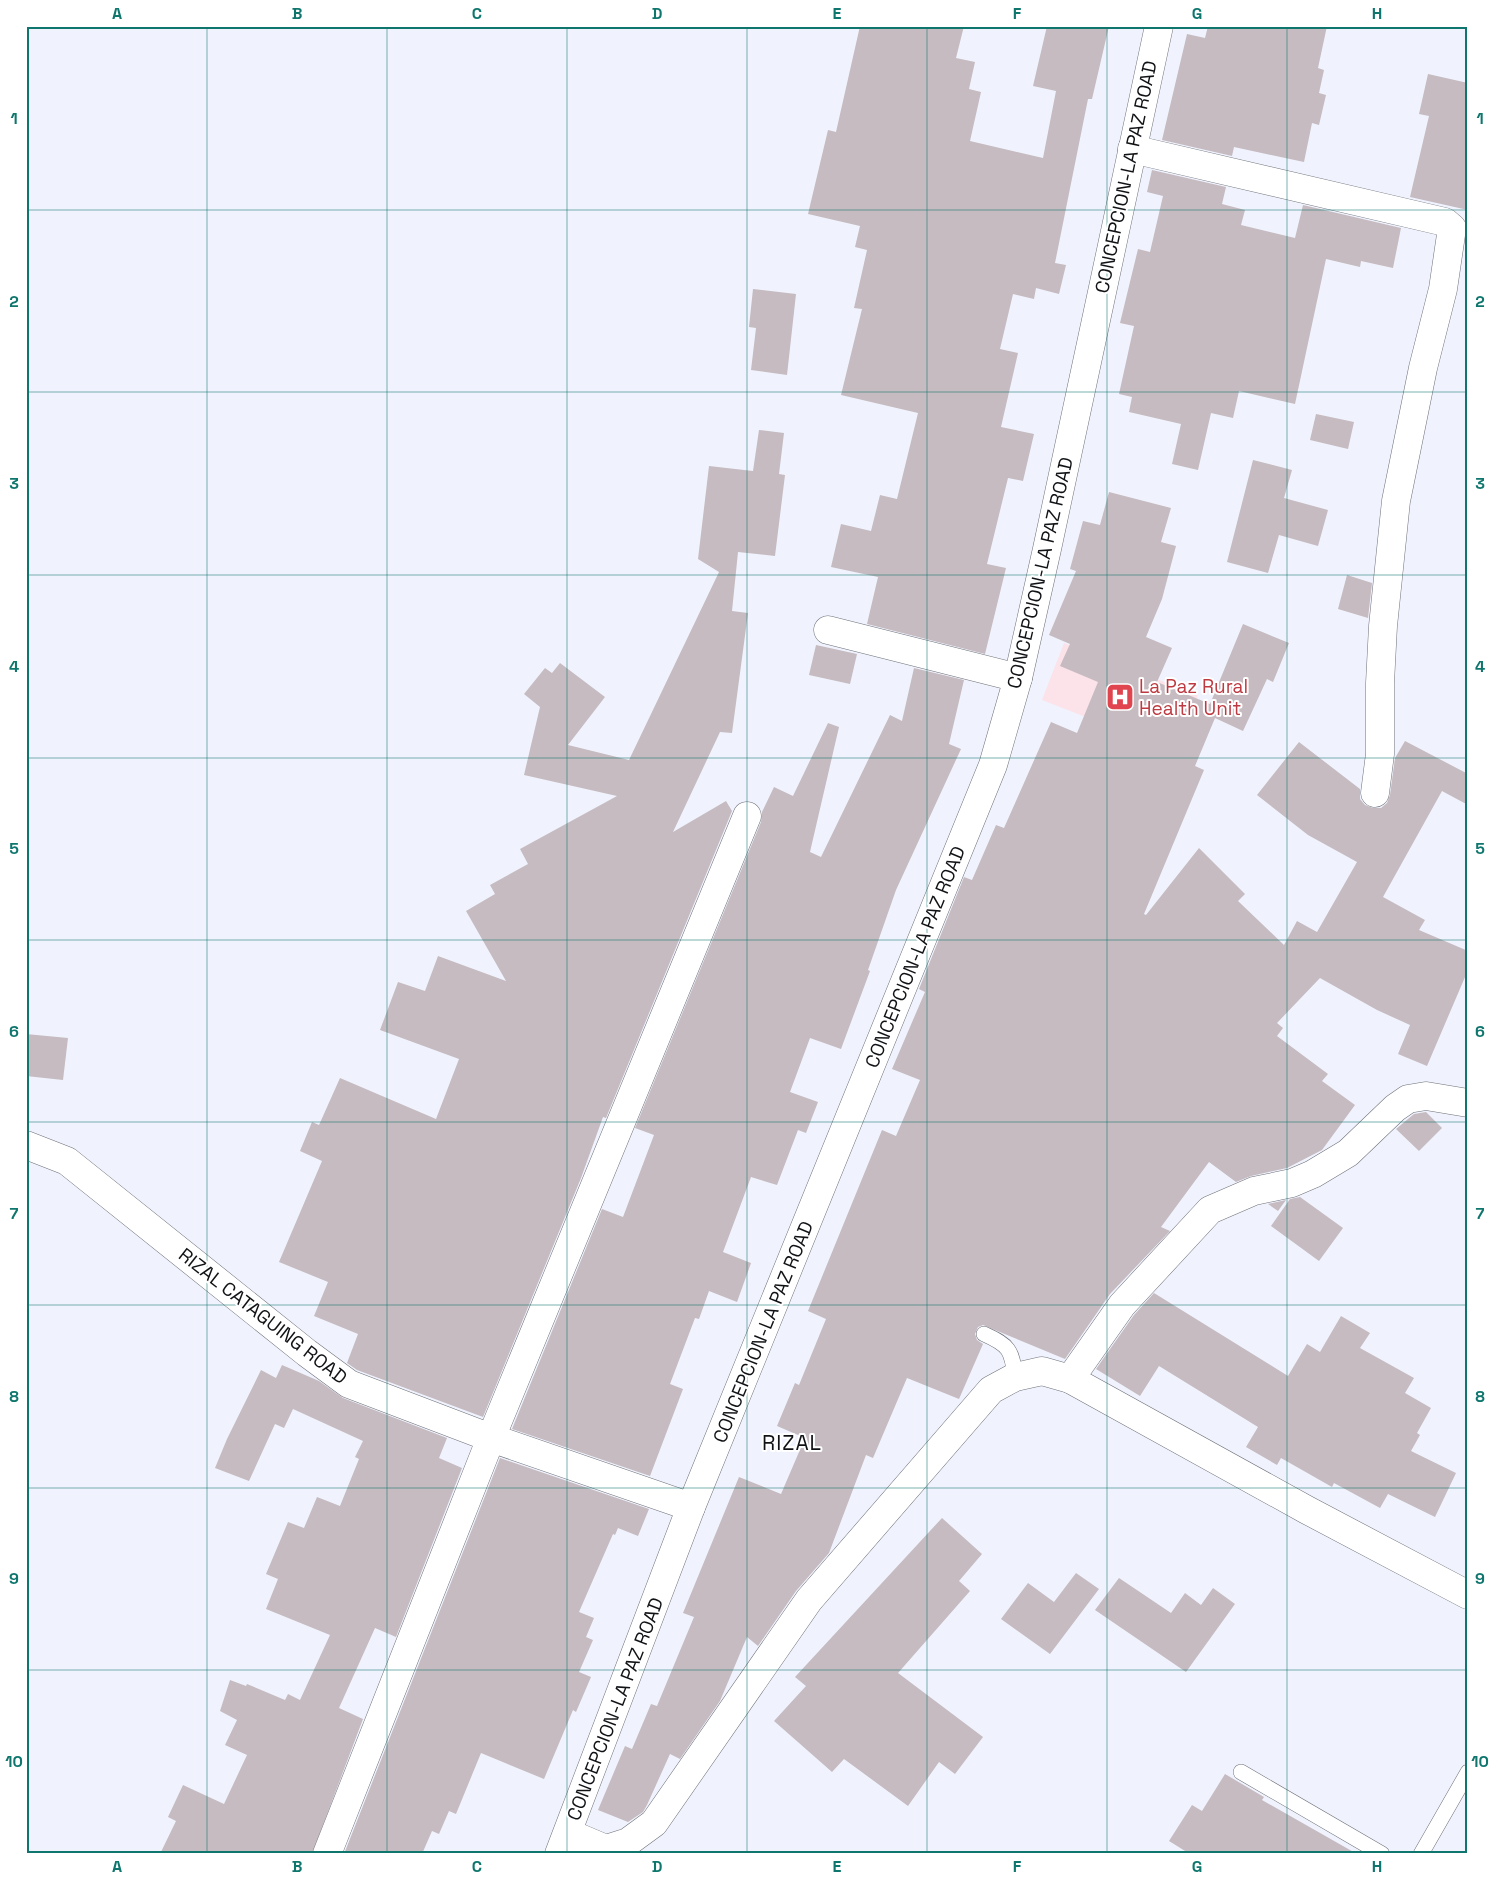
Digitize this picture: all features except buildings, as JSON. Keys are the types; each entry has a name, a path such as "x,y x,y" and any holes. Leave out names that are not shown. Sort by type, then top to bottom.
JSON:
{"street":[{"name":"CONCEPCION-LA PAZ ROAD","path":"564,1843 692,1508 993,765 1018,678 1159,26"},
{"path":"1132,149 1445,222 1452,228 1443,289 1423,368 1396,500 1383,626 1380,683 1380,754 1375,793"},
{"path":"828,630 1018,678"},
{"path":"327,1854 491,1438 747,816"},
{"path":"1070,1379 1122,1305 1210,1210 1254,1191 1292,1183 1314,1174 1348,1152 1408,1098 1426,1096 1468,1103"},
{"name":"RIZAL CATAGUING ROAD","path":"26,1145 67,1161 307,1353 349,1384 491,1438 692,1508"},
{"path":"564,1843 606,1849 628,1842 654,1823 809,1600 991,1390 1015,1377 1042,1371 1070,1379 1308,1510 1468,1595"}],"lane":[{"path":"984,1334 1002,1342 1013,1356 1015,1377"},
{"path":"1242,1772 1382,1854"},
{"path":"1421,1854 1468,1772"}],"shaded area":[{"name":"La Paz Rural Health Unit","path":"1064,643 1198,695 1175,752 1042,700"}],"place":[{"name":"La Paz Rural Health Unit","path":"1120,697"}],"district":[{"name":"RIZAL","path":"792,1442"}]}
